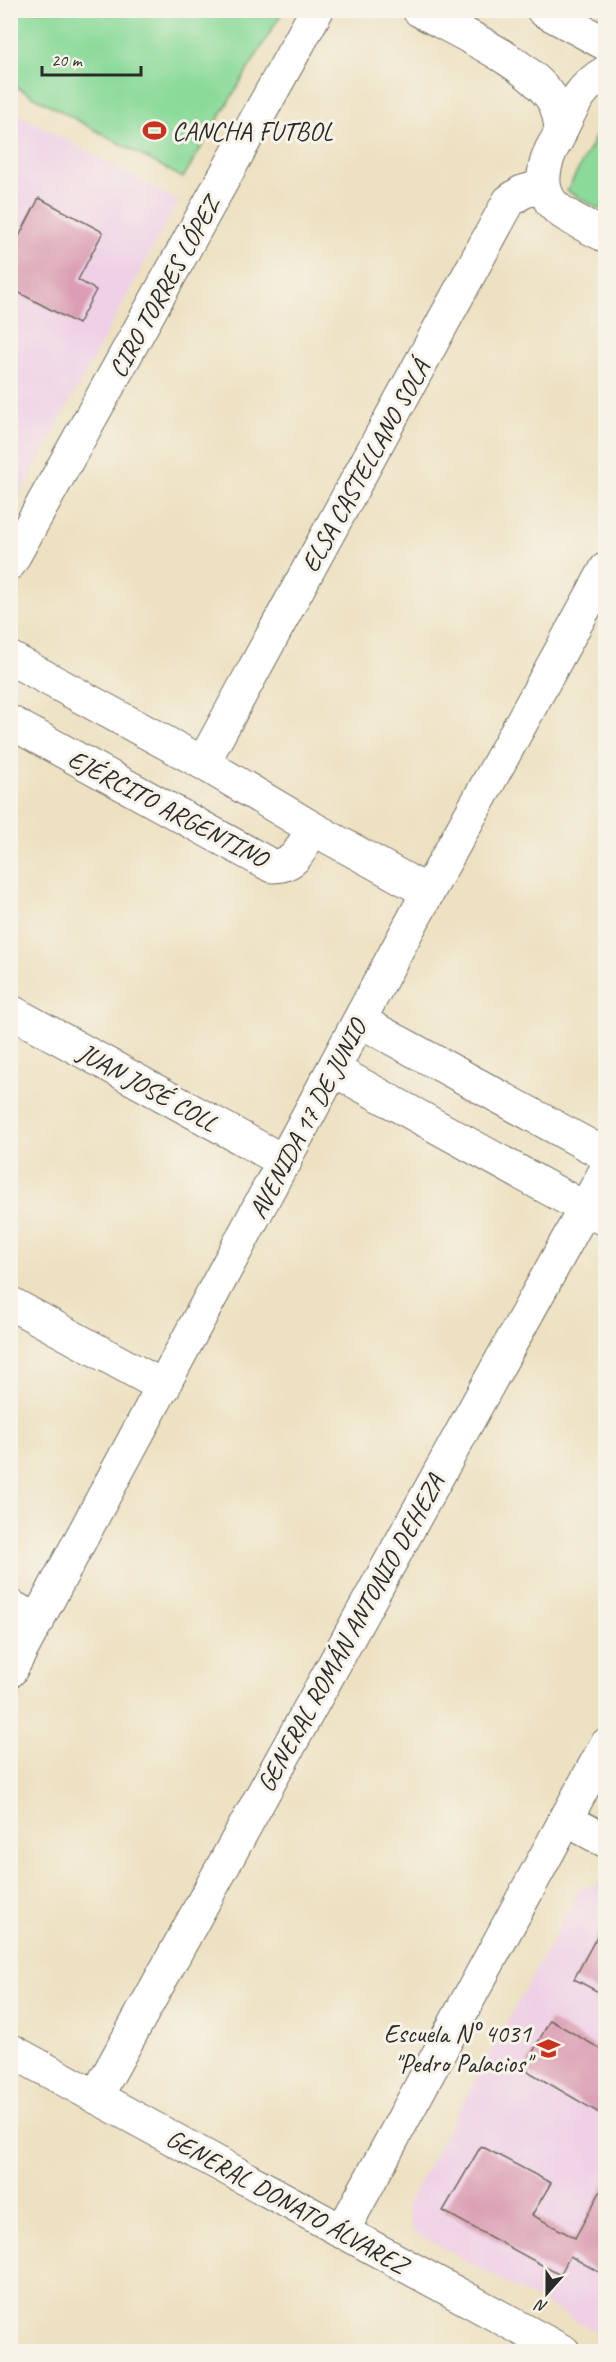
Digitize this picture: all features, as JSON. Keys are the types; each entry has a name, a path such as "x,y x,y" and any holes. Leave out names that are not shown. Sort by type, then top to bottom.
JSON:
{"street":[{"name":"CIRO TORRES LÓPEZ","path":"10,563 317,10"},
{"path":"418,10 523,68 540,84 554,103 559,114 560,132"},
{"path":"543,10 606,44"},
{"path":"606,72 591,81 579,94 548,159 543,186 552,203 606,236"},
{"name":"ELSA CASTELLANO SOLÁ","path":"203,763 509,201 522,192 543,186"},
{"name":"AVENIDA 17 DE JUNIO","path":"10,1671 24,1614 164,1387 428,892 606,569"},
{"name":"EJÉRCITO ARGENTINO","path":"10,658 203,763 312,828 428,892"},
{"name":"EJÉRCITO ARGENTINO","path":"10,722 272,866 284,866 294,860 312,828"},
{"name":"JUAN JOSÉ COLL","path":"10,1011 285,1162"},
{"path":"360,1021 606,1155"},
{"path":"334,1070 595,1214"},
{"name":"GENERAL ROMÁN ANTONIO DEHEZA","path":"96,2097 595,1214 606,1170"},
{"path":"10,1302 164,1387"},
{"path":"342,2232 606,1744"},
{"path":"565,1819 606,1841"},
{"name":"GENERAL DONATO ÁLVAREZ","path":"10,2050 564,2352"}],"shaded area":[{"path":"11,110 178,201 11,511"},
{"name":"Escuela N° 4031 \"Pedro Palacios\"","path":"605,1882 605,2337 412,2231 406,2206 580,1889"}],"green space":[{"name":"CANCHA FUTBOL","path":"10,11 283,11 183,178 11,84"},
{"path":"605,119 605,212 567,191"}],"building":[{"path":"39,198 103,232 78,280 96,290 78,324 10,288 10,244 14,246"},
{"path":"603,1925 606,1927 606,1996 574,1979"},
{"path":"550,2020 606,2052 606,2117 524,2069"},
{"path":"481,2146 551,2183 532,2215 575,2238 606,2181 606,2276 570,2256 560,2275 443,2211"}],"place":[{"name":"CANCHA FUTBOL","path":"154,131"},
{"name":"Escuela N° 4031 \"Pedro Palacios\"","path":"549,2048"}]}
